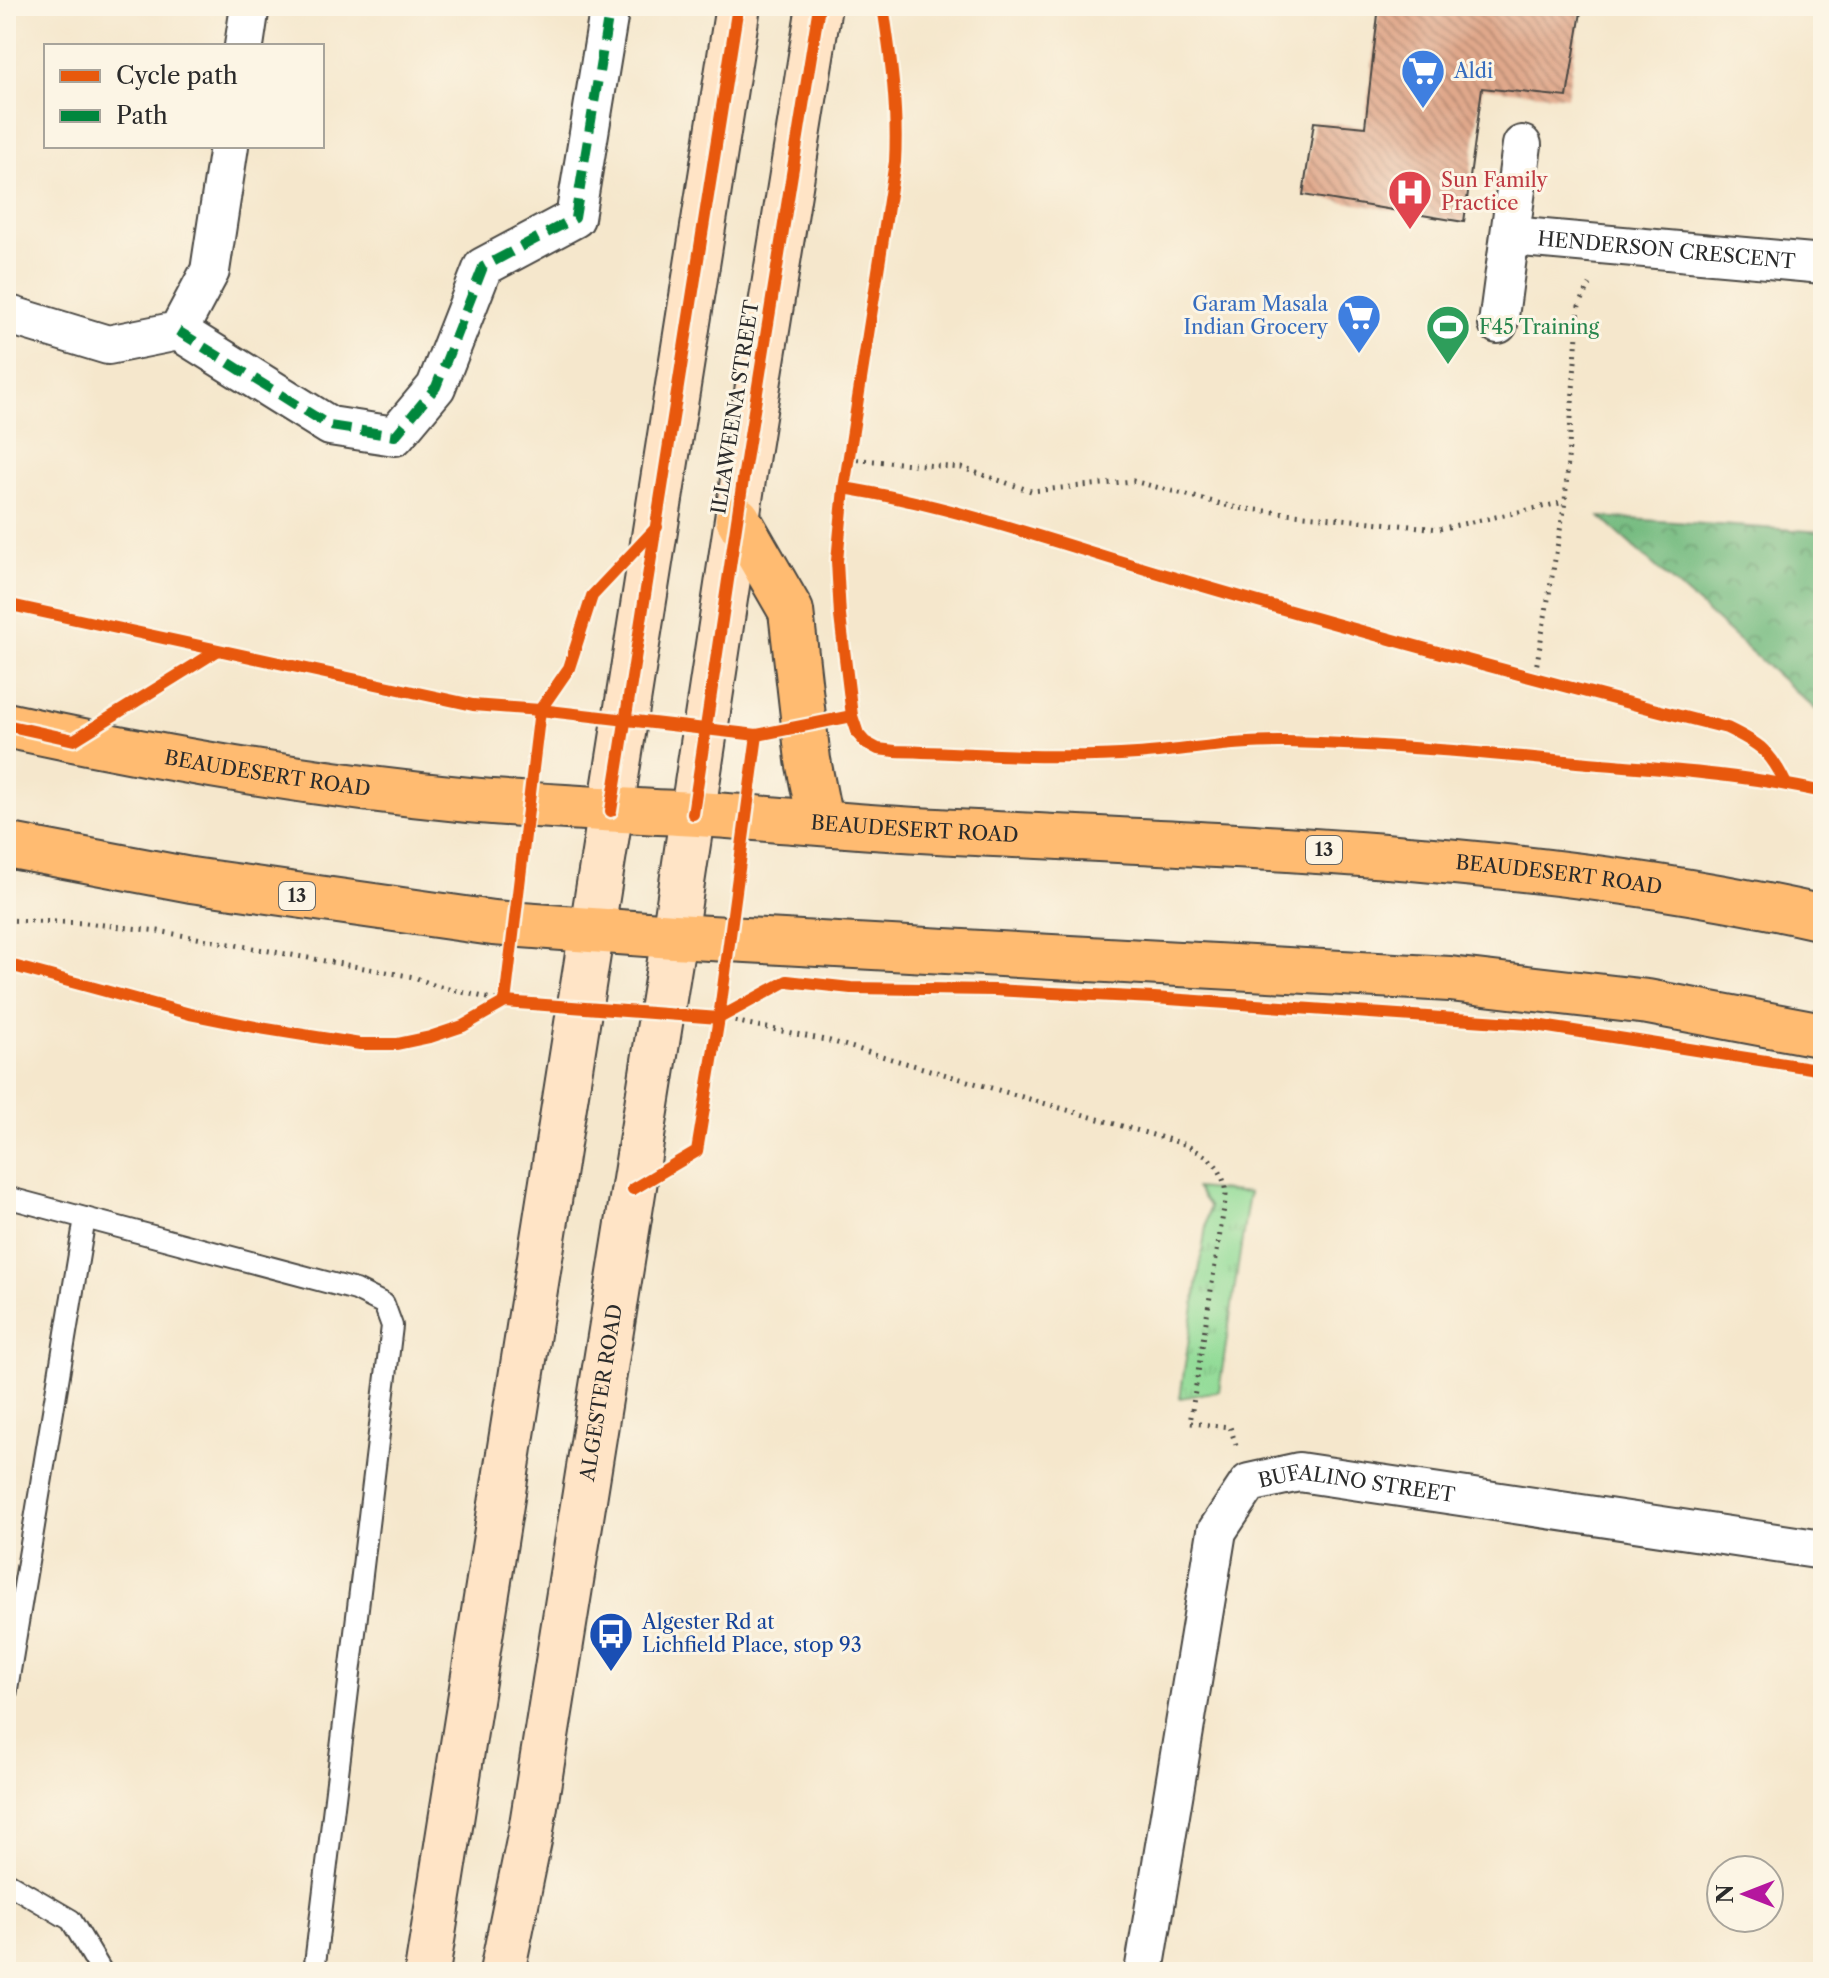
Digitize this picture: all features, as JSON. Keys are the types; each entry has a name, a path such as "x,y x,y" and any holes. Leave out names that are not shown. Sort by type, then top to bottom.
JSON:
{"highway":[{"path":"738,519 791,611 804,726 820,821"},
{"name":"BEAUDESERT ROAD","path":"6,725 118,749 384,790 611,811 1450,860 1545,870 1670,889 1823,918"},
{"name":"13","path":"6,845 191,880 514,925 1450,979 1648,1002 1823,1035"}],"main road":[{"path":"427,1972 590,930 666,477 738,6"},
{"name":"ILLAWEENA STREET","path":"693,814 819,6"},
{"name":"ALGESTER ROAD","path":"502,1972 531,1831 693,814"}],"street":[{"path":"244,44 250,6"},
{"path":"6,314 108,345 178,331 330,426 395,436 436,387 483,267 575,218 610,6"},
{"name":"HENDERSON CRESCENT","path":"1498,324 1522,145"},
{"path":"178,331 210,271 229,148"},
{"name":"HENDERSON CRESCENT","path":"1511,236 1823,264"},
{"name":"BUFALINO STREET","path":"1144,1972 1217,1531 1249,1483 1299,1472 1823,1550"}],"lane":[{"path":"6,1197 356,1290 384,1304 392,1326 314,1972"},
{"path":"6,1695 85,1218"},
{"path":"6,1882 71,1920 102,1972"}],"path":[{"path":"1534,680 1565,502 1579,306 1611,245"},
{"path":"847,473 852,443"},
{"path":"849,459 962,468 1031,491 1133,481 1237,508 1439,529 1565,502"},
{"path":"1519,675 1549,683"},
{"path":"6,920 85,923 158,931 414,977 436,986 505,1002 578,1007"},
{"path":"505,1002 514,925"},
{"path":"716,1033 729,939"},
{"path":"491,1010 505,1002"},
{"path":"719,1018 733,1011"},
{"path":"662,1014 719,1018 830,1041 1184,1144 1217,1165 1224,1177 1226,1195 1190,1423 1230,1427 1249,1483"}],"green space":[{"path":"1600,517 1823,532 1823,716"},
{"path":"1196,1188 1249,1193 1219,1391 1180,1398 1209,1206"}],"building":[{"name":"Aldi","path":"1379,6 1582,6 1567,97 1482,88 1464,222 1303,195 1314,122 1365,127"}],"marked path":[{"path":"178,331 330,426 395,436 436,387 483,267 575,218 610,6"}],"cycle path":[{"path":"611,811 738,6"},
{"path":"693,814 819,6"},
{"path":"883,6 895,103 895,162 844,488 837,561 852,716 858,734 865,742 878,749 895,751 1046,756 1107,756 1268,742 1360,745 1700,773 1823,792"},
{"path":"844,488 927,505 1009,527 1310,617 1727,728 1763,750 1786,784"},
{"path":"505,1002 540,710 569,668 592,596 657,527"},
{"path":"6,604 473,705 757,735 852,716"},
{"path":"6,725 74,740 217,651"},
{"path":"633,1189 697,1151 719,1018 757,735"},
{"path":"6,964 190,1014 360,1044 397,1044 430,1037 463,1026 505,1002 719,1018 787,981 851,988 994,990 1154,998 1529,1024 1823,1070"}],"place":[{"name":"Aldi","path":"1423,110"},
{"name":"Sun Family Practice","path":"1410,231"},
{"name":"Garam Masala Indian Grocery","path":"1359,355"},
{"name":"F45 Training","path":"1448,366"},
{"name":"Algester Rd at Lichfield Place, stop 93","path":"611,1673"}]}
